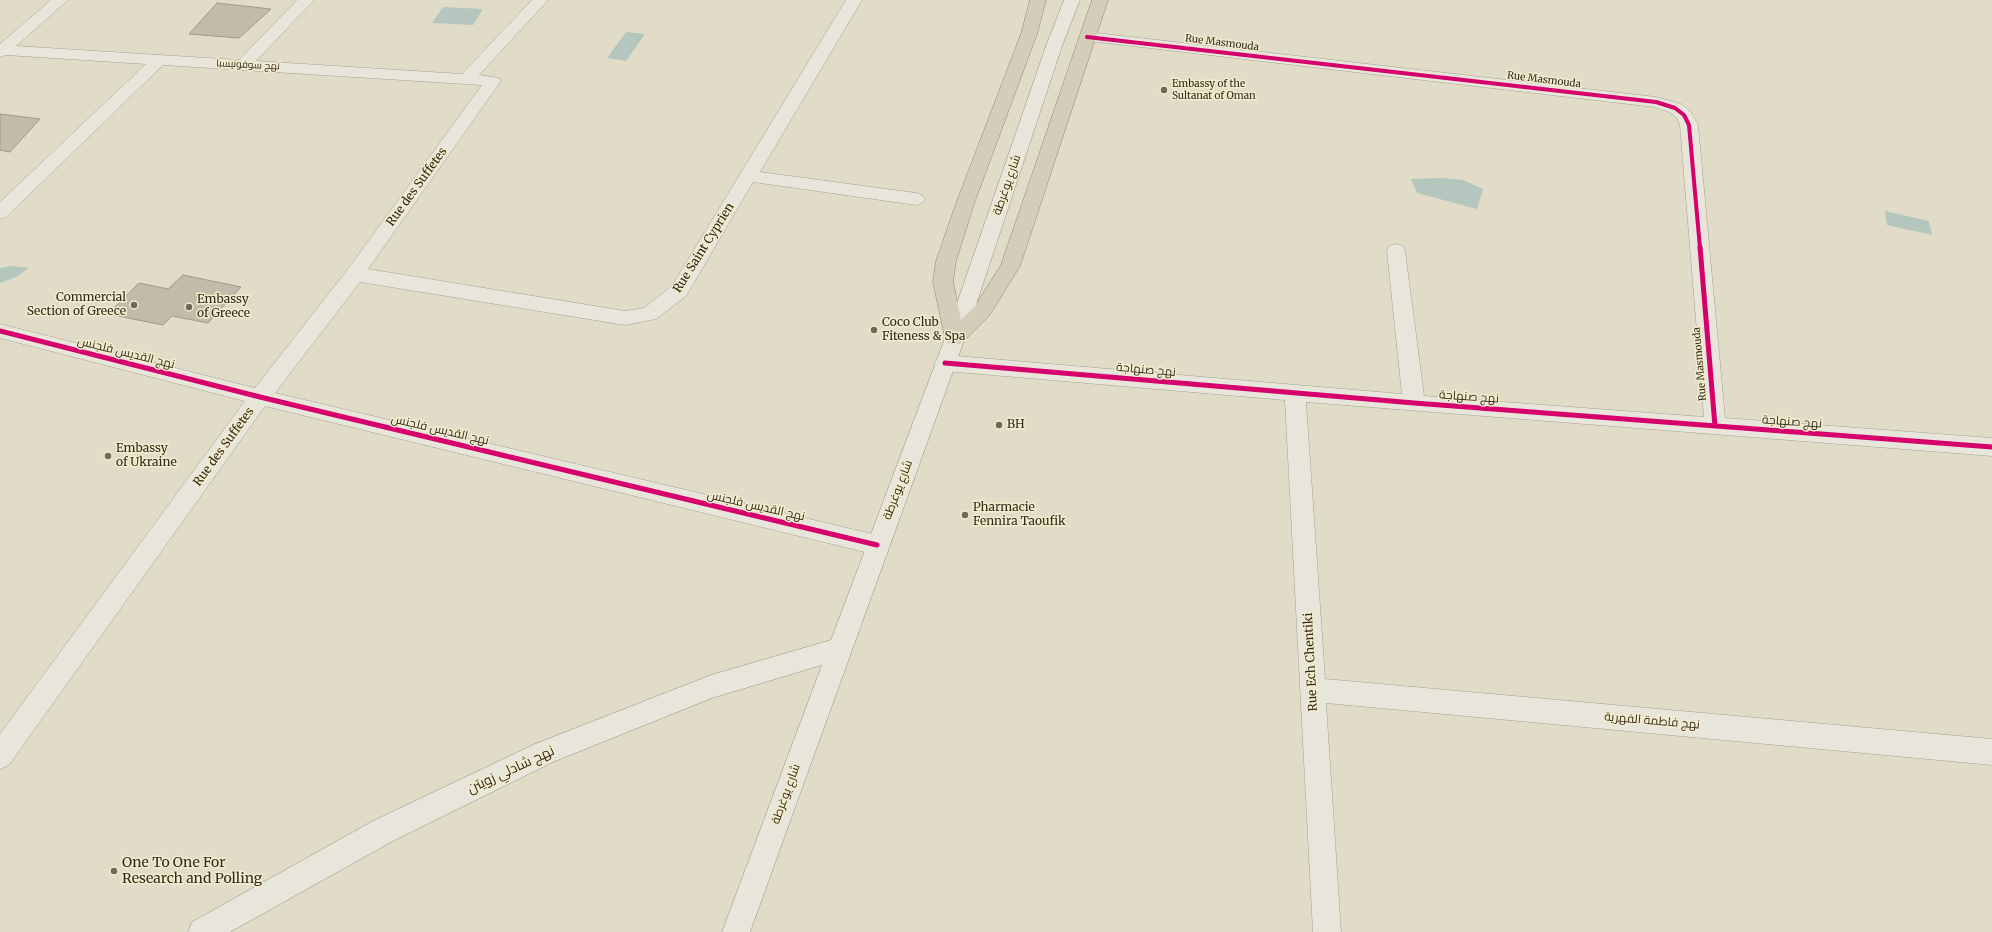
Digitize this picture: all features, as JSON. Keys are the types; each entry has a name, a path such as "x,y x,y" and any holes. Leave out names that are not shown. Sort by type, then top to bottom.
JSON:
{"highway":[{"path":"955,338 943,282 946,261 966,201 1029,34 1038,0"},
{"path":"955,338 982,311 1010,266 1100,0"}],"street":[{"path":"1,51 60,0"},
{"path":"244,64 306,0"},
{"path":"467,79 540,0"},
{"name":"Rue Saint Cyprien","path":"354,274 625,318 649,314 679,291 854,0"},
{"name":"شارع يوغرطة","path":"736,932 877,545 955,338 1054,46 1072,0"},
{"name":"Rue Masmouda","path":"1087,37 1656,102 1675,108 1684,115 1689,125 1715,426"},
{"name":"نهج سوفونيسبا","path":"1,51 244,64 493,81"},
{"path":"0,213 159,60"},
{"name":"Rue des Suffetes","path":"0,756 260,397 354,274 493,81"},
{"path":"749,176 916,199"},
{"path":"1396,252 1414,403"},
{"name":"نهج القديس فلجنس","path":"0,331 260,397 877,545"},
{"name":"نهج صنهاجة","path":"945,363 1414,403 1992,447"},
{"name":"Rue Ech Chentiki","path":"1295,393 1327,932"},
{"name":"نهج شادلي زويتن","path":"202,932 383,832 544,753 711,687 839,649"},
{"name":"نهج فاطمة الفهرية","path":"1313,690 1992,752"}],"shaded area":[{"path":"443,7 483,9 473,25 432,23"},
{"path":"626,32 645,34 626,61 607,58"},
{"path":"1441,178 1463,180 1483,189 1477,209 1417,193 1411,179"},
{"path":"1885,211 1929,221 1932,235 1887,225"},
{"path":"11,266 29,268 16,277 0,283 0,268"}],"building":[{"path":"217,3 271,9 239,38 189,34"},
{"path":"0,114 40,119 10,152 0,150"},
{"path":"183,275 241,287 208,323 172,316 163,325 108,314 139,283 168,289"}],"cycle path":[{"path":"1087,37 1656,102 1675,108 1684,115 1689,125 1715,426"},
{"path":"0,331 260,397 877,545"},
{"path":"945,363 1414,403 1992,447"}],"place":[{"name":"Embassy of the Sultanat of Oman","path":"1164,90"},
{"name":"Commercial Section of Greece","path":"134,305"},
{"name":"Embassy of Greece","path":"189,307"},
{"name":"Coco Club Fiteness & Spa","path":"874,330"},
{"name":"BH","path":"999,425"},
{"name":"Embassy of Ukraine","path":"108,456"},
{"name":"Pharmacie Fennira Taoufik","path":"965,515"},
{"name":"One To One For Research and Polling","path":"114,871"}]}
